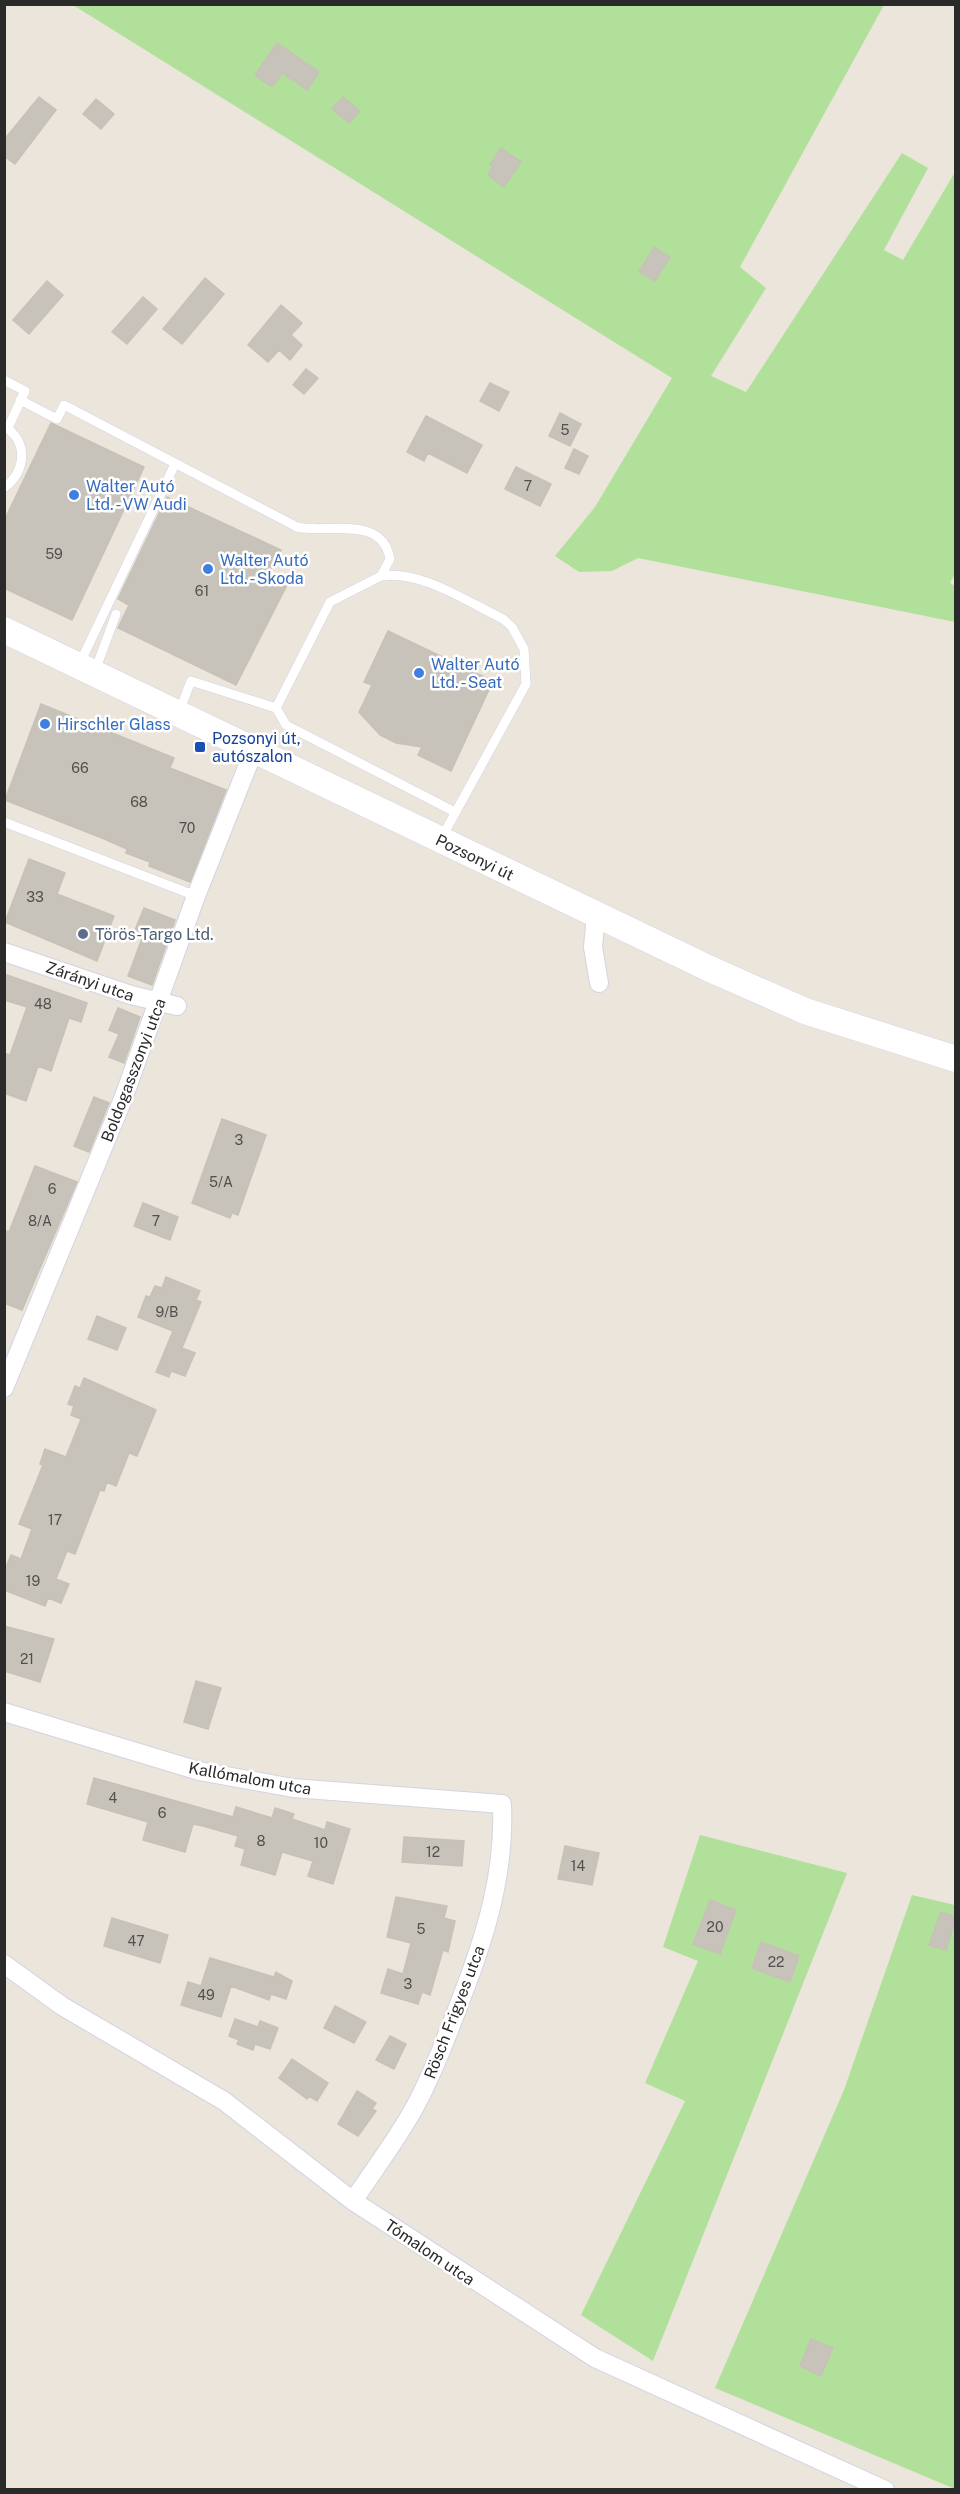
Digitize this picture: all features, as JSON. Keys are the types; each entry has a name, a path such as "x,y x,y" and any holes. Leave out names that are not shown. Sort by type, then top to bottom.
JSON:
{"main road":[{"name":"Pozsonyi út","path":"4,630 596,915 805,1011 956,1059"}],"street":[{"name":"Boldogasszonyi utca","path":"4,1388 78,1210 168,1005 196,896 254,750"},
{"path":"596,915 593,948 599,983"},
{"name":"Zárányi utca","path":"4,952 168,1005"},
{"name":"Kallómalom utca","path":"4,1712 199,1771 293,1788 502,1803"},
{"name":"Rösch Frigyes utca","path":"353,2201 418,2102 474,1966 491,1913 500,1873 504,1833 502,1803"},
{"name":"Tómalom utca","path":"4,1964 62,2006 224,2101 353,2201 595,2358 885,2490"}],"lane":[{"path":"4,380 25,391 6,427 21,447 23,459 20,471 4,488"},
{"path":"20,400 57,419 64,405 297,527 306,529 351,527 371,534 385,545 388,552 388,565 381,576"},
{"path":"86,670 175,464"},
{"path":"276,708 330,602 381,576 392,574 418,579 503,619 512,627 524,650 526,684 441,840"},
{"path":"86,670 116,614"},
{"path":"178,714 191,681 276,708 286,725 455,813"},
{"path":"4,822 196,896"}],"green space":[{"path":"73,5 884,5 740,267 766,288 711,376 746,392 902,153 928,168 884,250 903,260 955,172 956,572 950,583 955,586 955,622 638,558 612,571 579,572 555,556 595,507 672,378"},
{"path":"700,1835 847,1873 653,2361 581,2315 685,2101 645,2083 698,1961 663,1947"},
{"path":"912,1895 955,1905 955,2489 715,2388 844,2090"}],"building":[{"path":"277,43 319,72 307,90 282,73 272,87 255,75"},
{"path":"39,97 56,110 15,164 4,156 4,140"},
{"path":"343,97 360,111 349,123 332,109"},
{"path":"96,99 114,114 101,129 83,114"},
{"path":"501,148 521,162 504,187 488,175 493,167 490,165"},
{"path":"654,247 670,257 655,281 639,272"},
{"path":"205,278 224,294 182,344 163,329"},
{"path":"47,281 63,295 29,334 13,320"},
{"path":"143,297 157,309 127,344 112,332"},
{"path":"281,305 302,323 291,335 302,345 290,360 279,350 268,362 248,345"},
{"path":"306,369 318,378 304,394 293,385"},
{"path":"490,383 509,392 499,411 480,401"},
{"path":"560,413 581,424 570,446 549,436"},
{"path":"426,416 482,445 467,473 428,453 424,461 407,452"},
{"path":"51,423 144,467 72,620 4,588 4,521"},
{"path":"574,449 588,456 579,474 565,468"},
{"path":"516,467 551,484 540,506 505,489"},
{"path":"167,497 281,550 269,573 288,583 236,685 118,628 129,605 118,599"},
{"path":"388,631 493,681 451,771 418,755 422,747 396,743 380,735 359,712 372,685 364,682"},
{"path":"41,704 174,758 170,768 226,790 190,882 149,866 150,862 126,853 127,849 5,800"},
{"path":"29,859 65,873 57,894 114,916 97,961 5,922"},
{"path":"144,908 175,920 152,985 128,976 144,933 135,930"},
{"path":"4,974 87,1003 81,1022 69,1018 51,1071 38,1066 26,1101 4,1093 4,1053 10,1055 27,1007 4,1000"},
{"path":"118,1008 140,1017 124,1063 109,1057 119,1034 109,1030"},
{"path":"94,1097 109,1103 89,1152 74,1146"},
{"path":"222,1119 266,1135 238,1215 232,1213 230,1218 192,1203"},
{"path":"35,1166 77,1182 22,1310 4,1303 4,1230 9,1232"},
{"path":"143,1203 178,1217 170,1240 134,1226"},
{"path":"166,1277 200,1291 196,1300 201,1302 182,1348 195,1353 185,1376 171,1371 169,1377 156,1372 173,1331 138,1317 146,1296 150,1297 155,1286 162,1288"},
{"path":"97,1316 126,1328 117,1350 88,1339"},
{"path":"84,1378 156,1410 137,1456 129,1453 116,1486 107,1482 104,1491 100,1490 75,1554 67,1551 56,1579 69,1584 61,1603 48,1598 45,1606 4,1590 4,1572 11,1555 21,1559 32,1529 19,1524 43,1465 40,1464 45,1449 66,1457 81,1419 71,1415 74,1406 68,1404 75,1386 80,1388"},
{"path":"4,1626 54,1639 40,1682 4,1671"},
{"path":"196,1681 221,1688 208,1729 184,1722"},
{"path":"94,1778 233,1817 236,1807 272,1818 275,1808 294,1814 292,1819 325,1830 327,1822 350,1829 333,1884 308,1876 313,1861 282,1852 275,1875 241,1865 245,1849 235,1846 238,1836 203,1826 193,1824 185,1852 143,1840 148,1822 87,1804"},
{"path":"404,1837 464,1841 462,1866 402,1862"},
{"path":"565,1846 599,1853 592,1885 558,1879"},
{"path":"396,1897 447,1906 444,1918 455,1921 448,1952 443,1950 430,1995 422,1992 418,2004 381,1993 388,1969 403,1974 411,1943 387,1937"},
{"path":"710,1900 736,1910 720,1954 693,1944"},
{"path":"941,1912 956,1917 946,1950 929,1945"},
{"path":"112,1918 168,1935 160,1963 104,1946"},
{"path":"761,1942 799,1956 790,1982 752,1968"},
{"path":"210,1958 274,1977 276,1972 292,1981 286,1999 271,1994 269,2000 231,1986 221,2017 181,2005 188,1982 201,1986"},
{"path":"335,2006 366,2022 354,2043 324,2028"},
{"path":"235,2019 258,2027 260,2021 278,2028 270,2049 255,2044 253,2050 237,2044 239,2040 229,2036"},
{"path":"390,2036 406,2044 394,2069 376,2060"},
{"path":"292,2059 328,2083 317,2101 309,2096 307,2099 279,2078"},
{"path":"357,2091 376,2103 372,2109 376,2111 358,2136 338,2124"},
{"path":"811,2339 833,2348 821,2376 800,2366"}],"place":[{"name":"Walter Autó Ltd. - VW Audi","path":"74,495"},
{"name":"Walter Autó Ltd. - Skoda","path":"208,569"},
{"name":"Walter Autó Ltd. - Seat","path":"419,673"},
{"name":"Hirschler Glass","path":"45,724"},
{"name":"Pozsonyi út, autószalon","path":"200,747"},
{"name":"Törös-Targo Ltd.","path":"83,934"}]}
